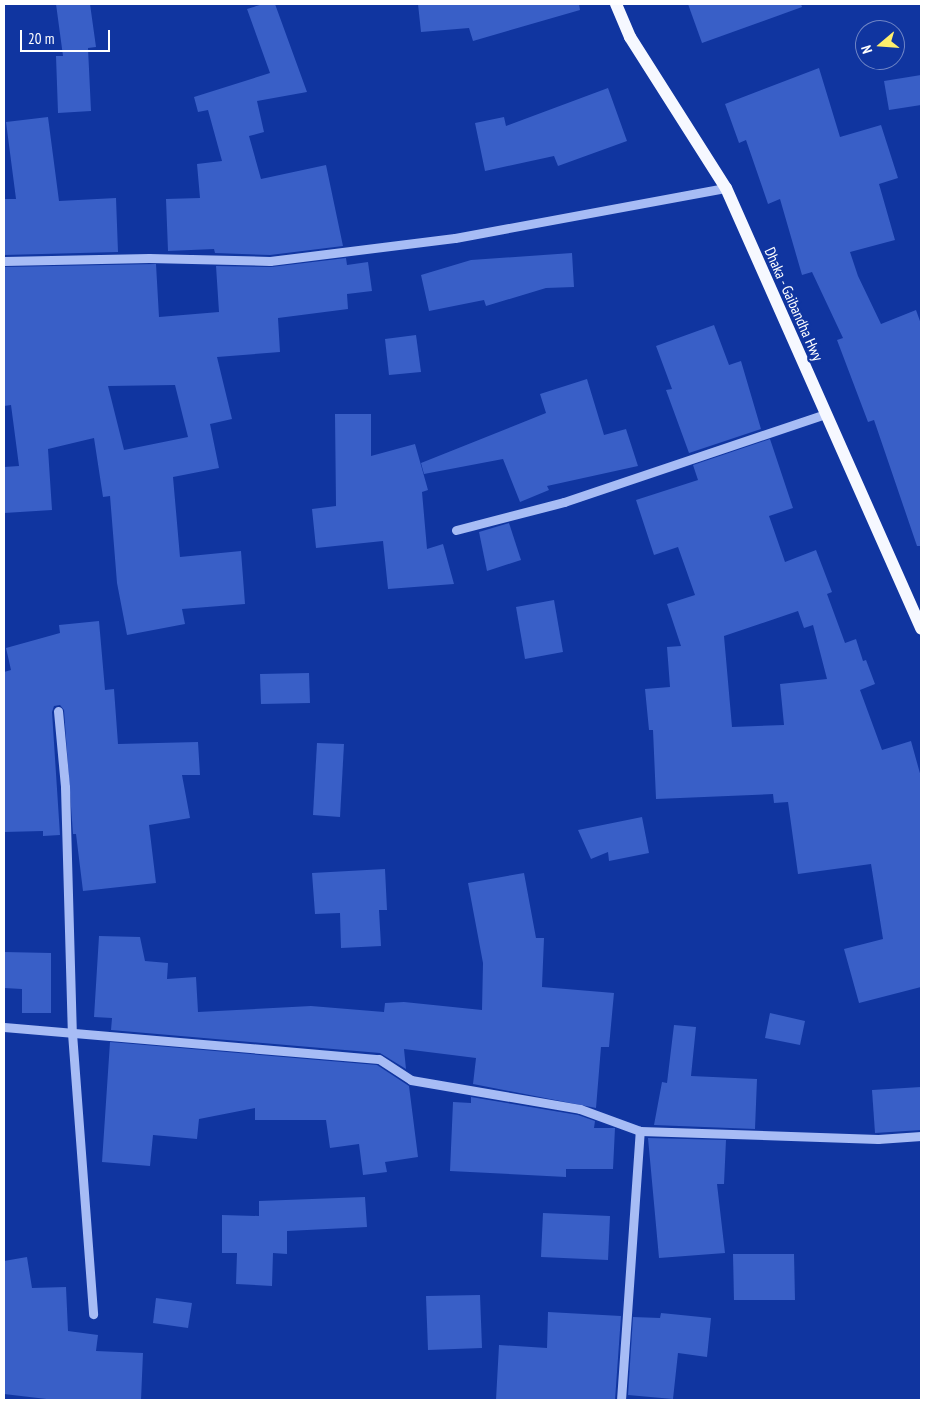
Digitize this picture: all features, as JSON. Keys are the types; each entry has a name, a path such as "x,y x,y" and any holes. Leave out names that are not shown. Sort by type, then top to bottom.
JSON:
{"main road":[{"name":"Dhaka - Gaibandha Hwy","path":"616,4 630,37 726,188 824,414 921,629"}],"street":[{"path":"4,261 149,258 270,261 455,238 726,188"},
{"path":"456,530 564,502 824,414"},
{"path":"58,711 65,787 72,1033 93,1314"},
{"path":"4,1027 379,1059 412,1080 580,1109 640,1132 878,1139 921,1136"},
{"path":"621,1400 640,1132"}],"building":[{"path":"56,4 90,4 96,47 88,48 91,111 58,113 56,56 63,56"},
{"path":"263,4 275,4 307,92 257,101 264,132 249,136 261,179 326,165 343,246 270,255 215,253 214,249 168,251 166,199 200,198 197,164 222,161 208,110 198,112 194,97 270,73 247,9"},
{"path":"418,4 579,4 580,10 473,41 469,28 421,32"},
{"path":"688,4 801,4 802,7 702,43"},
{"path":"819,68 840,137 881,125 898,178 879,184 895,240 850,252 858,276 881,324 916,310 921,324 921,546 917,546 874,420 868,422 837,340 843,338 812,272 802,275 780,199 768,204 746,140 739,143 725,104"},
{"path":"921,75 921,105 889,110 884,81"},
{"path":"608,88 627,141 558,166 554,156 485,171 475,123 504,117 506,126"},
{"path":"48,117 59,201 116,198 118,252 4,255 4,199 16,199 6,122"},
{"path":"572,253 574,287 546,288 486,306 484,300 429,311 421,275 471,260"},
{"path":"346,258 347,265 368,262 372,291 347,294 348,309 278,318 280,352 217,357 232,419 210,424 219,468 173,477 180,557 241,551 245,604 182,609 185,624 127,635 117,583 110,496 103,497 94,438 48,449 52,510 4,513 4,467 19,466 11,405 4,406 4,267 156,264 159,317 219,312 216,266 271,267","holes":["175,385 188,437 124,450 108,386"]},
{"path":"714,325 729,365 741,361 761,429 689,453 666,390 672,389 656,346"},
{"path":"416,335 421,372 389,375 385,339"},
{"path":"587,379 604,435 626,429 638,466 547,486 549,490 520,502 503,459 424,474 421,463 546,413 540,394"},
{"path":"335,414 371,414 371,456 415,444 428,490 422,492 427,549 443,544 454,584 388,589 383,541 316,548 312,509 336,506"},
{"path":"770,439 793,508 769,516 785,562 816,550 832,592 827,594 845,643 856,639 863,661 866,660 875,684 860,690 882,750 911,741 921,777 921,987 859,1003 844,949 883,939 871,864 798,874 788,802 774,803 773,794 656,799 653,730 649,730 645,689 670,687 667,647 681,646 667,604 695,595 678,547 654,555 636,500 698,480 693,465","holes":["798,611 804,628 813,625 827,679 780,684 784,725 732,727 724,636"]},
{"path":"509,523 521,560 487,571 479,532"},
{"path":"554,600 563,652 525,659 516,607"},
{"path":"99,621 105,690 114,689 118,744 198,742 200,775 182,775 190,818 149,825 156,883 83,891 76,834 73,834 64,710 60,705 54,706 52,712 60,835 43,836 43,831 4,832 4,672 11,670 6,648 60,633 59,625"},
{"path":"309,673 310,703 261,704 260,674"},
{"path":"317,743 344,744 340,817 313,815"},
{"path":"642,817 649,853 609,861 608,852 591,859 578,830"},
{"path":"385,869 387,910 379,910 381,946 341,948 340,913 315,914 312,873"},
{"path":"524,873 536,938 544,938 542,987 614,993 609,1047 601,1047 596,1108 473,1084 476,1058 404,1049 406,1069 380,1053 111,1030 112,1018 94,1017 99,936 140,937 145,961 168,963 167,979 196,977 198,1012 311,1006 384,1012 385,1003 404,1002 482,1010 483,963 468,883"},
{"path":"4,952 51,953 51,1013 22,1013 22,989 4,988"},
{"path":"770,1013 805,1021 800,1045 765,1038"},
{"path":"674,1025 696,1027 691,1076 757,1079 755,1129 654,1125 662,1082 667,1083"},
{"path":"110,1042 377,1065 409,1086 418,1157 385,1162 387,1172 363,1175 359,1144 330,1148 326,1120 255,1120 255,1108 199,1119 197,1139 153,1135 150,1166 102,1162"},
{"path":"921,1087 921,1130 875,1133 872,1090"},
{"path":"471,1097 578,1115 595,1121 594,1128 615,1128 613,1169 566,1169 566,1177 450,1171 453,1102 471,1103"},
{"path":"648,1138 726,1140 724,1184 717,1184 725,1253 659,1258"},
{"path":"365,1197 367,1227 287,1231 287,1254 273,1253 272,1286 236,1284 237,1253 222,1253 222,1215 259,1216 259,1201"},
{"path":"543,1213 610,1216 608,1260 541,1257"},
{"path":"733,1254 794,1254 795,1300 734,1300"},
{"path":"27,1257 32,1288 66,1287 68,1331 98,1335 96,1351 143,1353 141,1400 55,1400 4,1394 4,1261"},
{"path":"480,1295 482,1348 428,1350 426,1296"},
{"path":"156,1298 192,1303 188,1328 153,1323"},
{"path":"548,1312 621,1316 615,1400 496,1400 499,1345 547,1348"},
{"path":"661,1313 711,1318 707,1357 678,1353 673,1399 628,1395 633,1317 660,1318"}]}
